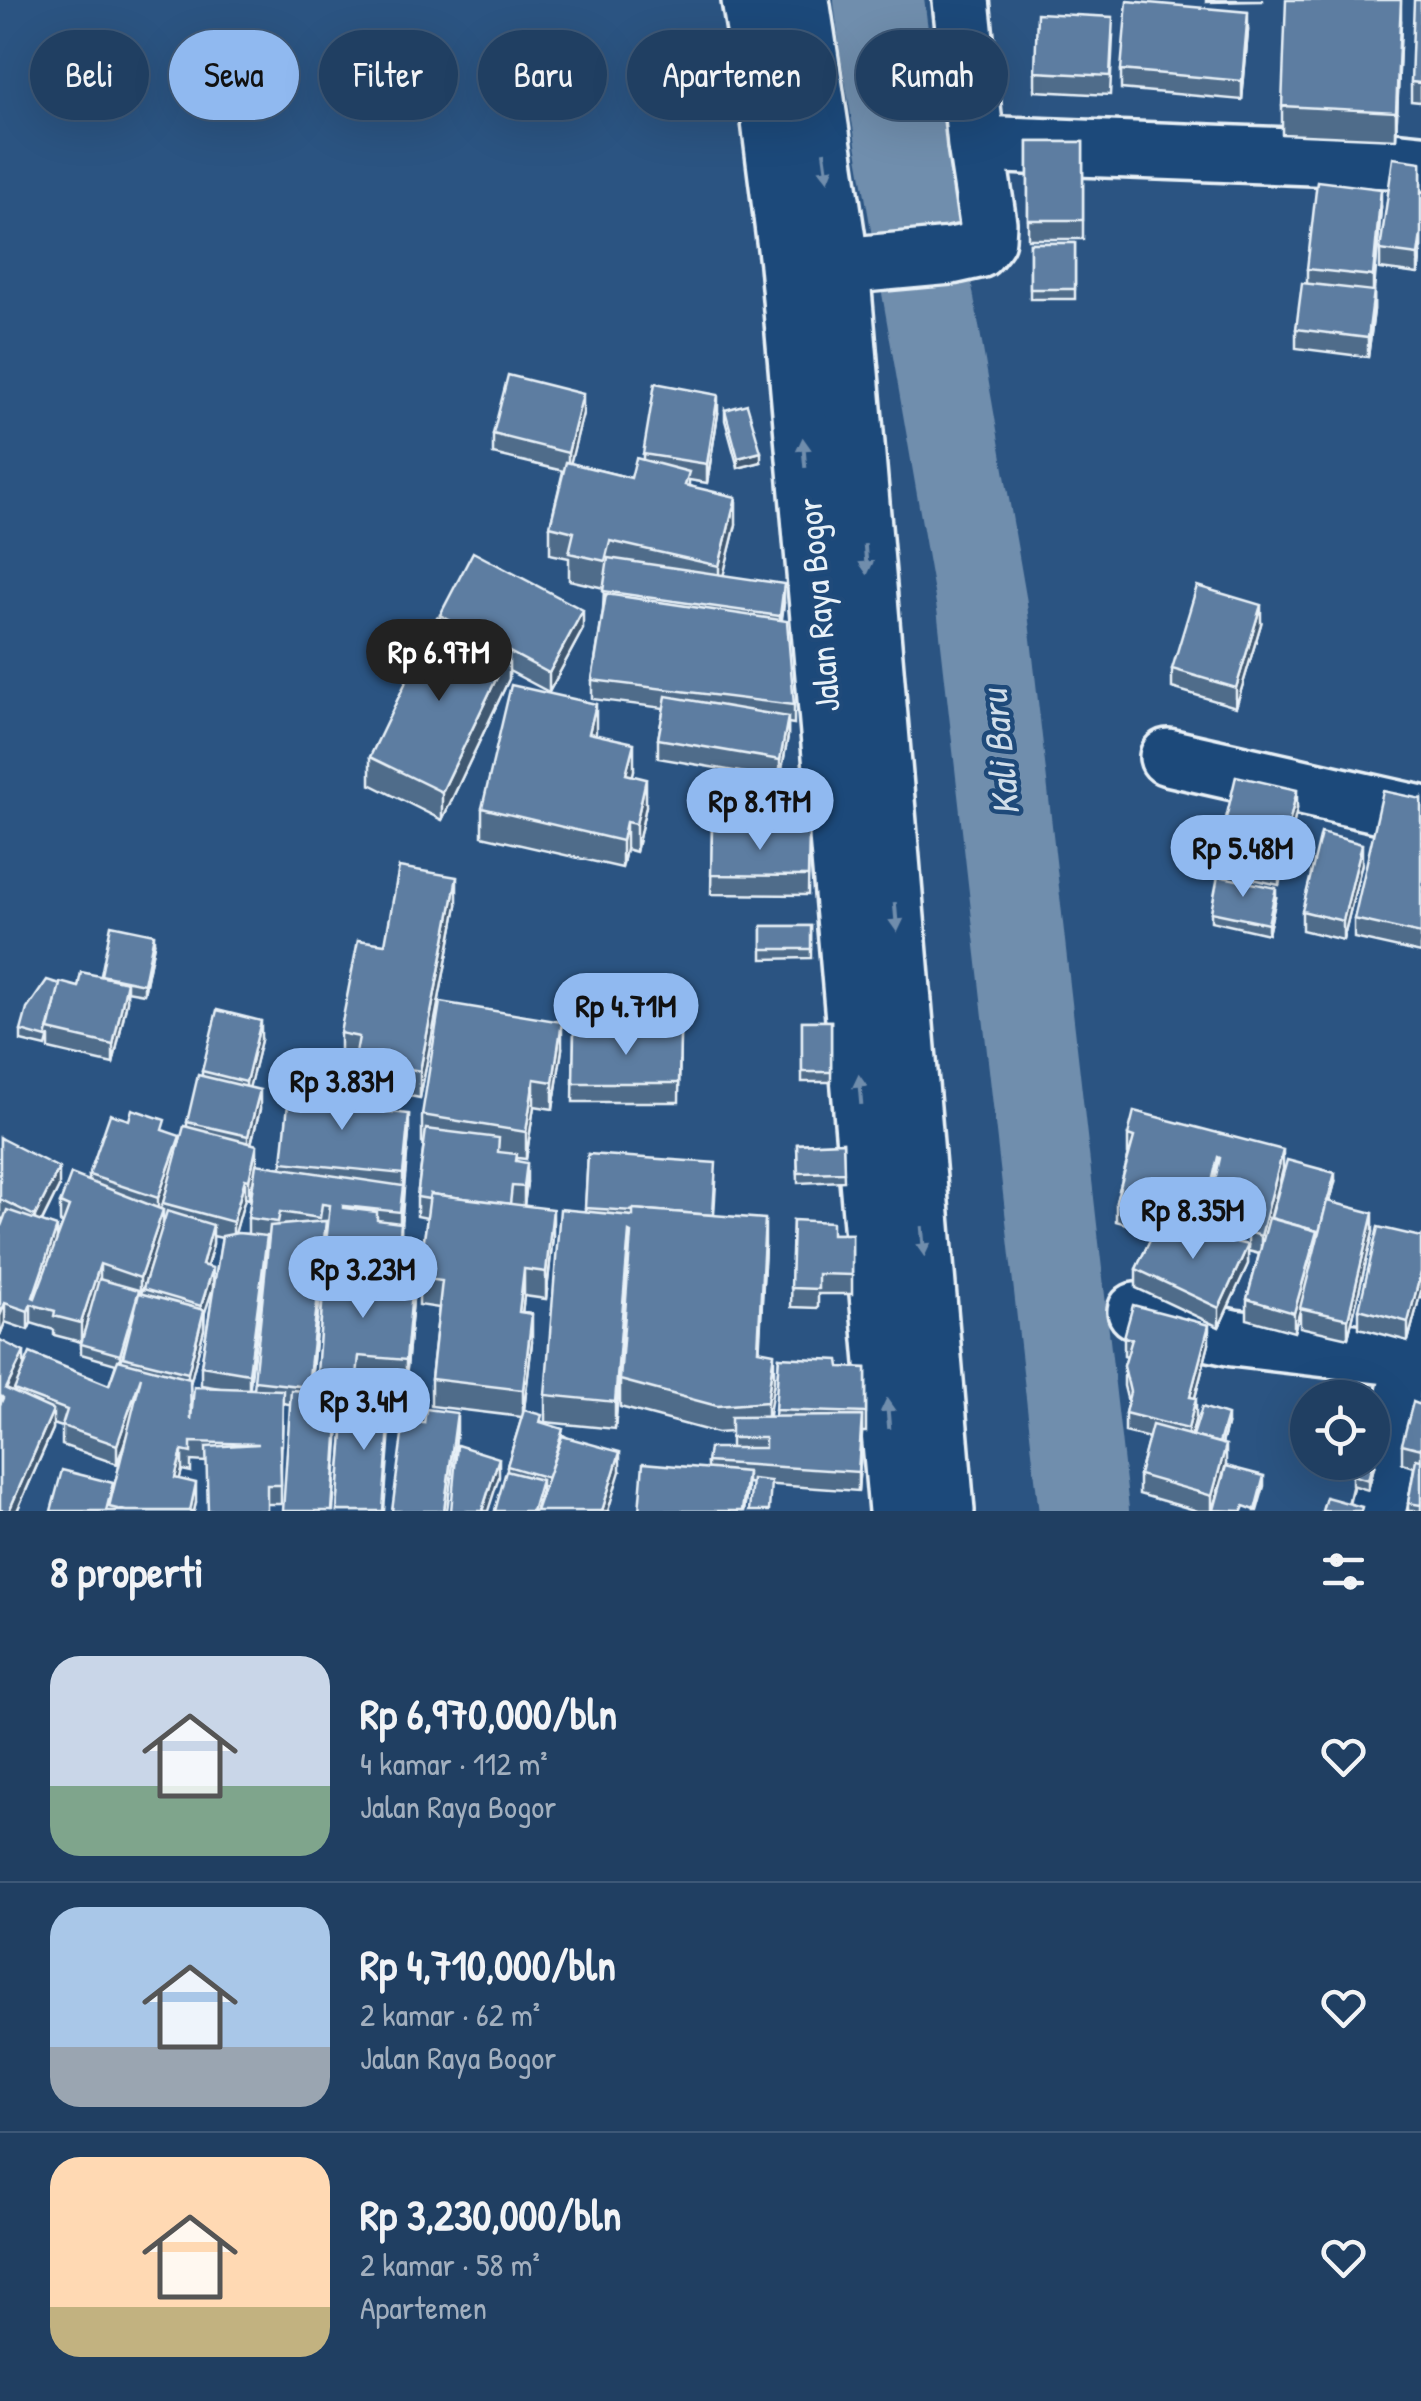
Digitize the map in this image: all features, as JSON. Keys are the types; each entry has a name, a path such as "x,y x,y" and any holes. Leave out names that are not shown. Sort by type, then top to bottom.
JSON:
{"main road":[{"name":"Jalan Raya Bogor","path":"750,0 788,264 897,1511"},
{"name":"Jalan Raya Bogor","path":"802,0 861,264 946,1511"},
{"path":"861,264 950,256 978,250 987,239 962,0"},
{"path":"976,144 1421,163"},
{"path":"1168,756 1421,814"},
{"path":"1132,1310 1233,1338 1417,1343 1376,1511"}],"building":[{"path":"1286,0 1401,0 1396,112 1282,106"},
{"path":"1414,0 1421,0 1421,83 1411,82"},
{"path":"1127,1 1248,12 1242,81 1121,70"},
{"path":"1037,13 1113,17 1110,76 1035,72"},
{"path":"1028,142 1083,142 1083,220 1028,220"},
{"path":"1393,158 1421,162 1418,255 1380,250"},
{"path":"1317,181 1381,189 1373,276 1307,269"},
{"path":"1030,243 1075,243 1075,289 1030,289"},
{"path":"1302,283 1374,291 1368,338 1296,329"},
{"path":"508,375 583,394 568,453 493,434"},
{"path":"655,383 718,395 707,464 643,454"},
{"path":"747,404 761,452 738,458 725,410"},
{"path":"636,458 689,472 685,485 736,497 719,566 610,541 605,561 569,553 574,532 550,526 566,462 631,478"},
{"path":"473,552 583,610 549,673 440,615"},
{"path":"608,558 784,584 780,616 603,591"},
{"path":"1197,586 1261,605 1236,688 1172,669"},
{"path":"606,594 787,621 794,705 592,680"},
{"path":"437,617 509,652 442,792 370,757"},
{"path":"511,685 596,704 589,733 634,743 626,774 646,779 636,824 626,822 622,841 482,808"},
{"path":"666,696 788,717 780,760 658,739"},
{"path":"1236,776 1297,790 1279,866 1218,852"},
{"path":"1383,791 1421,799 1421,934 1354,919"},
{"path":"736,808 794,808 793,831 736,830"},
{"path":"712,829 809,832 808,876 711,875"},
{"path":"1321,833 1362,844 1343,921 1302,911"},
{"path":"399,867 457,877 420,1071 355,1058 359,1037 340,1033 358,940 385,944"},
{"path":"1218,876 1276,888 1268,924 1211,912"},
{"path":"111,925 154,934 144,984 101,975"},
{"path":"762,926 811,926 811,949 762,949"},
{"path":"81,972 127,982 113,1045 49,1030 60,982 78,987"},
{"path":"47,980 60,984 46,1038 21,1031 27,1009"},
{"path":"440,1002 562,1022 553,1082 534,1079 526,1132 422,1115"},
{"path":"217,1010 261,1021 246,1082 202,1071"},
{"path":"802,1021 831,1021 831,1072 802,1072"},
{"path":"574,1033 680,1034 679,1083 573,1083"},
{"path":"198,1075 260,1090 248,1136 187,1122"},
{"path":"291,1075 320,1079 317,1104 409,1114 403,1174 282,1162"},
{"path":"132,1109 165,1120 162,1130 180,1136 158,1198 89,1175 110,1114 129,1120"},
{"path":"1134,1111 1283,1150 1261,1236 1248,1232 1253,1212 1210,1202 1218,1157 1207,1203 1195,1199 1184,1221 1116,1202 1134,1137 1128,1135"},
{"path":"184,1126 257,1145 233,1222 163,1203"},
{"path":"426,1129 499,1138 498,1152 517,1154 516,1161 527,1163 524,1187 512,1186 510,1204 430,1194 429,1199 417,1197"},
{"path":"0,1138 59,1168 35,1216 0,1199"},
{"path":"843,1142 844,1172 798,1173 797,1144"},
{"path":"588,1154 716,1163 713,1215 585,1208"},
{"path":"1287,1160 1335,1173 1317,1240 1317,1231 1271,1218"},
{"path":"256,1164 403,1186 400,1212 343,1206 377,1212 377,1220 401,1223 397,1269 324,1262 330,1205 322,1204 320,1218 280,1212 278,1222 248,1218"},
{"path":"71,1174 163,1210 140,1278 100,1264 81,1323 54,1316 55,1311 31,1304 28,1311 5,1303 0,1315 0,1229 7,1210 57,1227 35,1298 69,1207 60,1203"},
{"path":"430,1194 553,1209 546,1272 524,1269 519,1312 532,1314 523,1390 431,1379 442,1281 419,1278"},
{"path":"1327,1201 1373,1213 1348,1319 1300,1308"},
{"path":"560,1209 633,1216 633,1209 765,1219 758,1350 774,1353 767,1402 717,1406 620,1380 629,1232 615,1402 545,1395"},
{"path":"167,1211 213,1225 202,1265 213,1268 201,1306 143,1289"},
{"path":"1269,1218 1317,1231 1294,1313 1247,1299"},
{"path":"793,1220 832,1222 832,1234 852,1234 852,1275 818,1274 818,1289 791,1288"},
{"path":"326,1221 308,1387 254,1381 270,1226"},
{"path":"1158,1224 1248,1245 1219,1308 1136,1269"},
{"path":"1378,1227 1421,1237 1421,1272 1408,1322 1359,1309"},
{"path":"222,1236 267,1236 249,1374 201,1366"},
{"path":"361,1268 385,1270 385,1278 413,1280 406,1360 359,1356 357,1376 317,1373 324,1279 360,1282"},
{"path":"99,1279 139,1290 120,1355 81,1344"},
{"path":"139,1293 204,1310 188,1373 123,1357"},
{"path":"1133,1305 1209,1325 1190,1397 1196,1398 1188,1429 1125,1413 1130,1392 1124,1366 1132,1339 1124,1337"},
{"path":"0,1340 24,1352 6,1389 53,1410 9,1511 0,1510"},
{"path":"30,1353 109,1385 118,1360 190,1379 191,1420 194,1387 283,1390 281,1485 267,1485 267,1511 208,1511 206,1447 259,1444 191,1442 191,1453 182,1451 175,1478 196,1483 190,1511 126,1511 109,1507 141,1377 117,1445 62,1426 67,1410 14,1390"},
{"path":"779,1357 839,1360 840,1367 866,1368 866,1413 775,1410"},
{"path":"291,1390 340,1394 332,1511 283,1511"},
{"path":"346,1394 391,1396 383,1511 337,1511"},
{"path":"1413,1402 1421,1405 1421,1449 1402,1444"},
{"path":"1202,1407 1227,1415 1219,1443 1193,1436"},
{"path":"426,1409 457,1413 444,1511 392,1511 404,1420 424,1423"},
{"path":"524,1410 542,1415 540,1422 563,1429 548,1478 507,1466"},
{"path":"862,1416 858,1472 707,1462 709,1448 765,1448 765,1438 731,1438 731,1417"},
{"path":"1152,1425 1226,1445 1212,1496 1139,1475"},
{"path":"562,1436 620,1452 602,1511 536,1511"},
{"path":"457,1445 499,1458 482,1511 451,1511"},
{"path":"1416,1459 1421,1460 1421,1505 1408,1503"},
{"path":"643,1463 747,1472 742,1511 639,1511"},
{"path":"1226,1466 1264,1476 1255,1510 1244,1506 1242,1511 1214,1510"},
{"path":"62,1470 113,1483 106,1511 51,1511"},
{"path":"506,1471 541,1480 532,1511 495,1511"},
{"path":"752,1479 771,1481 769,1511 749,1511"},
{"path":"1326,1497 1362,1507 1361,1511 1322,1511"}],"waterway":[{"name":"Kali Baru","path":"879,0 982,606 1084,1511"}]}
